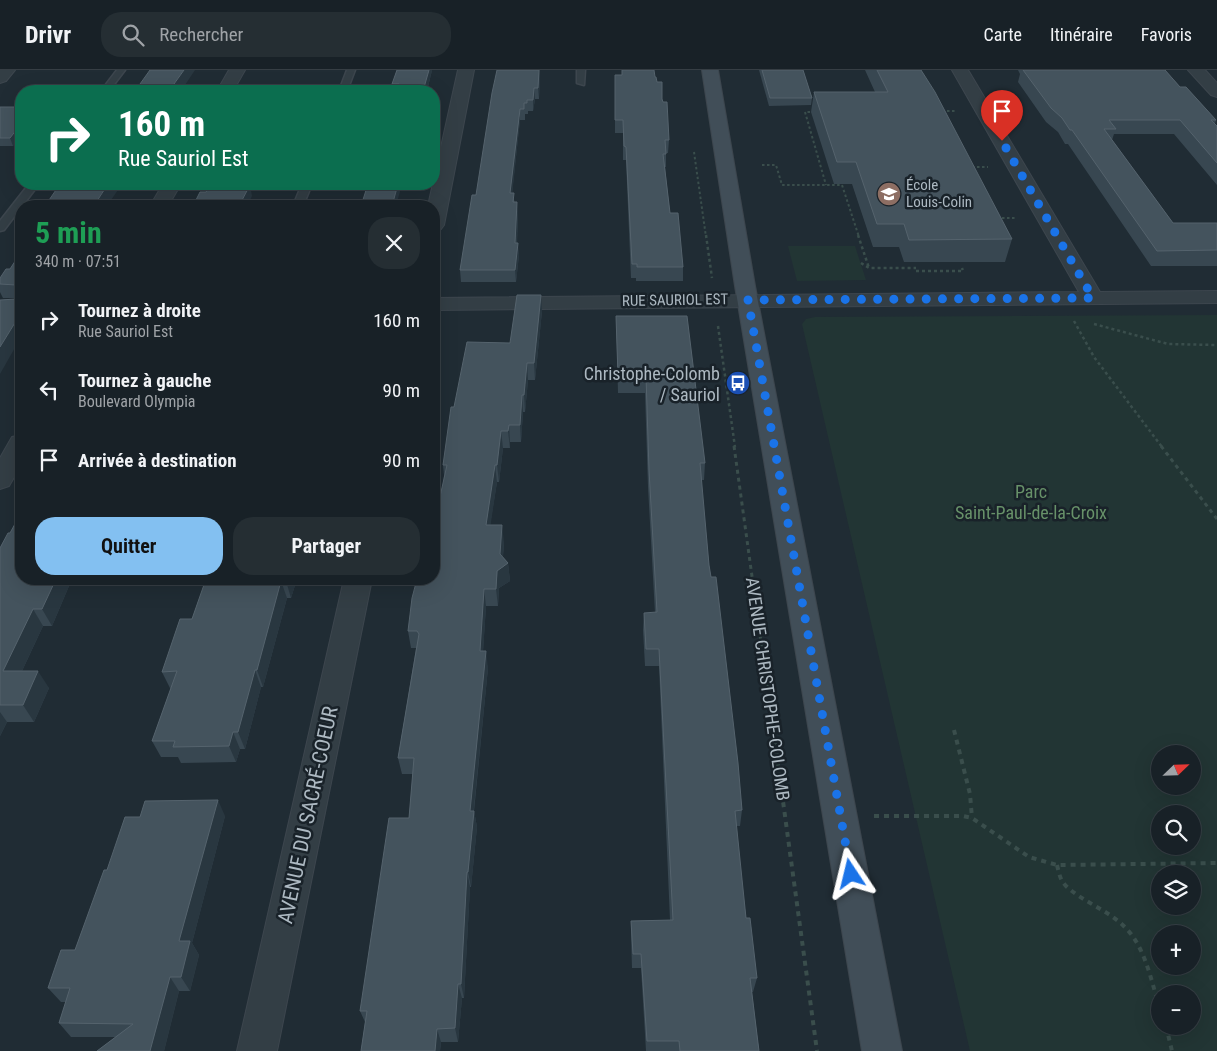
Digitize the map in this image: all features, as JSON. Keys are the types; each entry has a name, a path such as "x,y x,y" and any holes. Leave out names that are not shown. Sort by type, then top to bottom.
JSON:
{"main road":[{"path":"710,70 748,300 882,1051"}],"street":[{"path":"0,78 7,70"},
{"path":"228,85 237,70"},
{"path":"439,200 466,70"},
{"path":"960,70 1093,298"},
{"path":"1196,70 1217,92"},
{"name":"RUE SAURIOL EST","path":"440,304 1217,297"},
{"path":"0,480 15,454"},
{"name":"AVENUE DU SACRÉ-COEUR","path":"257,1051 357,585"}],"lane":[{"path":"110,85 121,70"},
{"path":"346,85 352,70"},
{"path":"581,70 581,83"},
{"path":"22,200 29,190"},
{"path":"0,228 15,209"}],"path":[{"path":"939,111 957,111"},
{"path":"824,112 805,112 826,185"},
{"path":"693,144 712,281"},
{"path":"762,165 776,165 782,185 842,185 869,268"},
{"path":"968,167 997,167"},
{"path":"992,218 1017,218"},
{"path":"860,263 869,268 962,271 962,268"},
{"path":"1087,322 1168,344 1217,345"},
{"name":"AVENUE CHRISTOPHE-COLOMB","path":"718,327 817,1051"},
{"path":"1076,328 1094,357 1217,518"},
{"path":"954,730 970,794 972,818"},
{"path":"911,816 963,816 972,818 1029,857 1057,865 1217,863"},
{"path":"1057,865 1060,878 1066,886 1121,924 1130,934 1138,946 1152,985"},
{"path":"1168,1035 1172,1051"}],"green space":[{"path":"788,246 855,246 866,280 797,281"},
{"name":"Parc Saint-Paul-de-la-Croix","path":"1217,315 1217,1051 970,1051 802,324 806,319 815,317"}],"building":[{"path":"150,70 184,70 173,85 139,85"},
{"path":"397,70 429,70 425,85 392,84"},
{"path":"497,70 539,70 538,88 534,88 533,100 527,100 527,103 524,103 524,109 520,109 510,193 514,193 513,202 517,202 515,243 518,243 515,270 460,270 472,195 476,195"},
{"path":"622,70 654,70 657,82 662,82 662,99 663,102 667,102 669,140 665,140 666,154 663,154 670,213 678,213 683,267 637,267 637,264 632,264 623,120 615,120 615,75 622,75"},
{"path":"762,70 803,70 812,98 770,98"},
{"path":"877,70 921,70 935,92 1012,239 909,240 904,224 877,224 856,162 837,162 814,92 888,92"},
{"path":"1023,70 1165,70 1180,87 1186,87 1216,120 1211,120 1217,126 1217,163 1180,120 1109,120 1116,129 1104,129 1173,223 1217,223 1217,250 1157,251 1072,130 1051,108"},
{"path":"0,107 15,107 15,132 10,138 0,138"},
{"path":"56,190 104,190 98,200 49,200"},
{"path":"207,190 247,190 242,200 196,200 200,192 206,192"},
{"path":"366,190 396,190 394,200 363,200"},
{"path":"15,261 15,285 0,284 0,278 6,269 10,269"},
{"path":"517,295 541,295 534,363 527,363 520,425 509,425 508,431 501,431 486,525 502,525 500,554 508,563 497,571 496,589 484,589 480,651 486,651 470,811 474,811 467,872 461,984 458,984 455,1028 437,1029 435,1051 361,1051 367,1011 360,1011 389,818 409,818 414,758 398,758 419,634 417,631 408,631 415,585 440,585 440,497 447,465 443,465 451,407 454,407 467,342 510,343"},
{"path":"15,299 15,323 0,347 0,300"},
{"path":"616,316 687,316 705,463 700,463 709,565 711,577 716,577 738,763 742,810 735,811 746,918 750,918 757,978 750,978 759,1051 680,1051 679,1041 647,1041 641,954 633,954 631,921 673,920 659,649 646,649 644,613 657,612 646,376 618,376"},
{"path":"15,524 15,585 53,585 42,609 33,609 3,671 38,671 23,705 0,705 0,548 8,533 10,533"},
{"path":"204,585 280,585 238,732 233,732 229,746 173,747 175,741 152,741 177,671 162,672 180,619 192,619"},
{"path":"218,800 179,941 190,941 181,977 170,977 150,1051 97,1051 133,1024 59,1023 70,988 48,988 61,950 75,950 104,870 107,870 125,817 140,817 145,801"}],"place":[{"name":"École Louis-Colin","path":"889,194"},
{"name":"Christophe-Colomb / Sauriol","path":"738,383"}],"route":[{"path":"851,874 748,300 1093,298 1002,141"}]}
